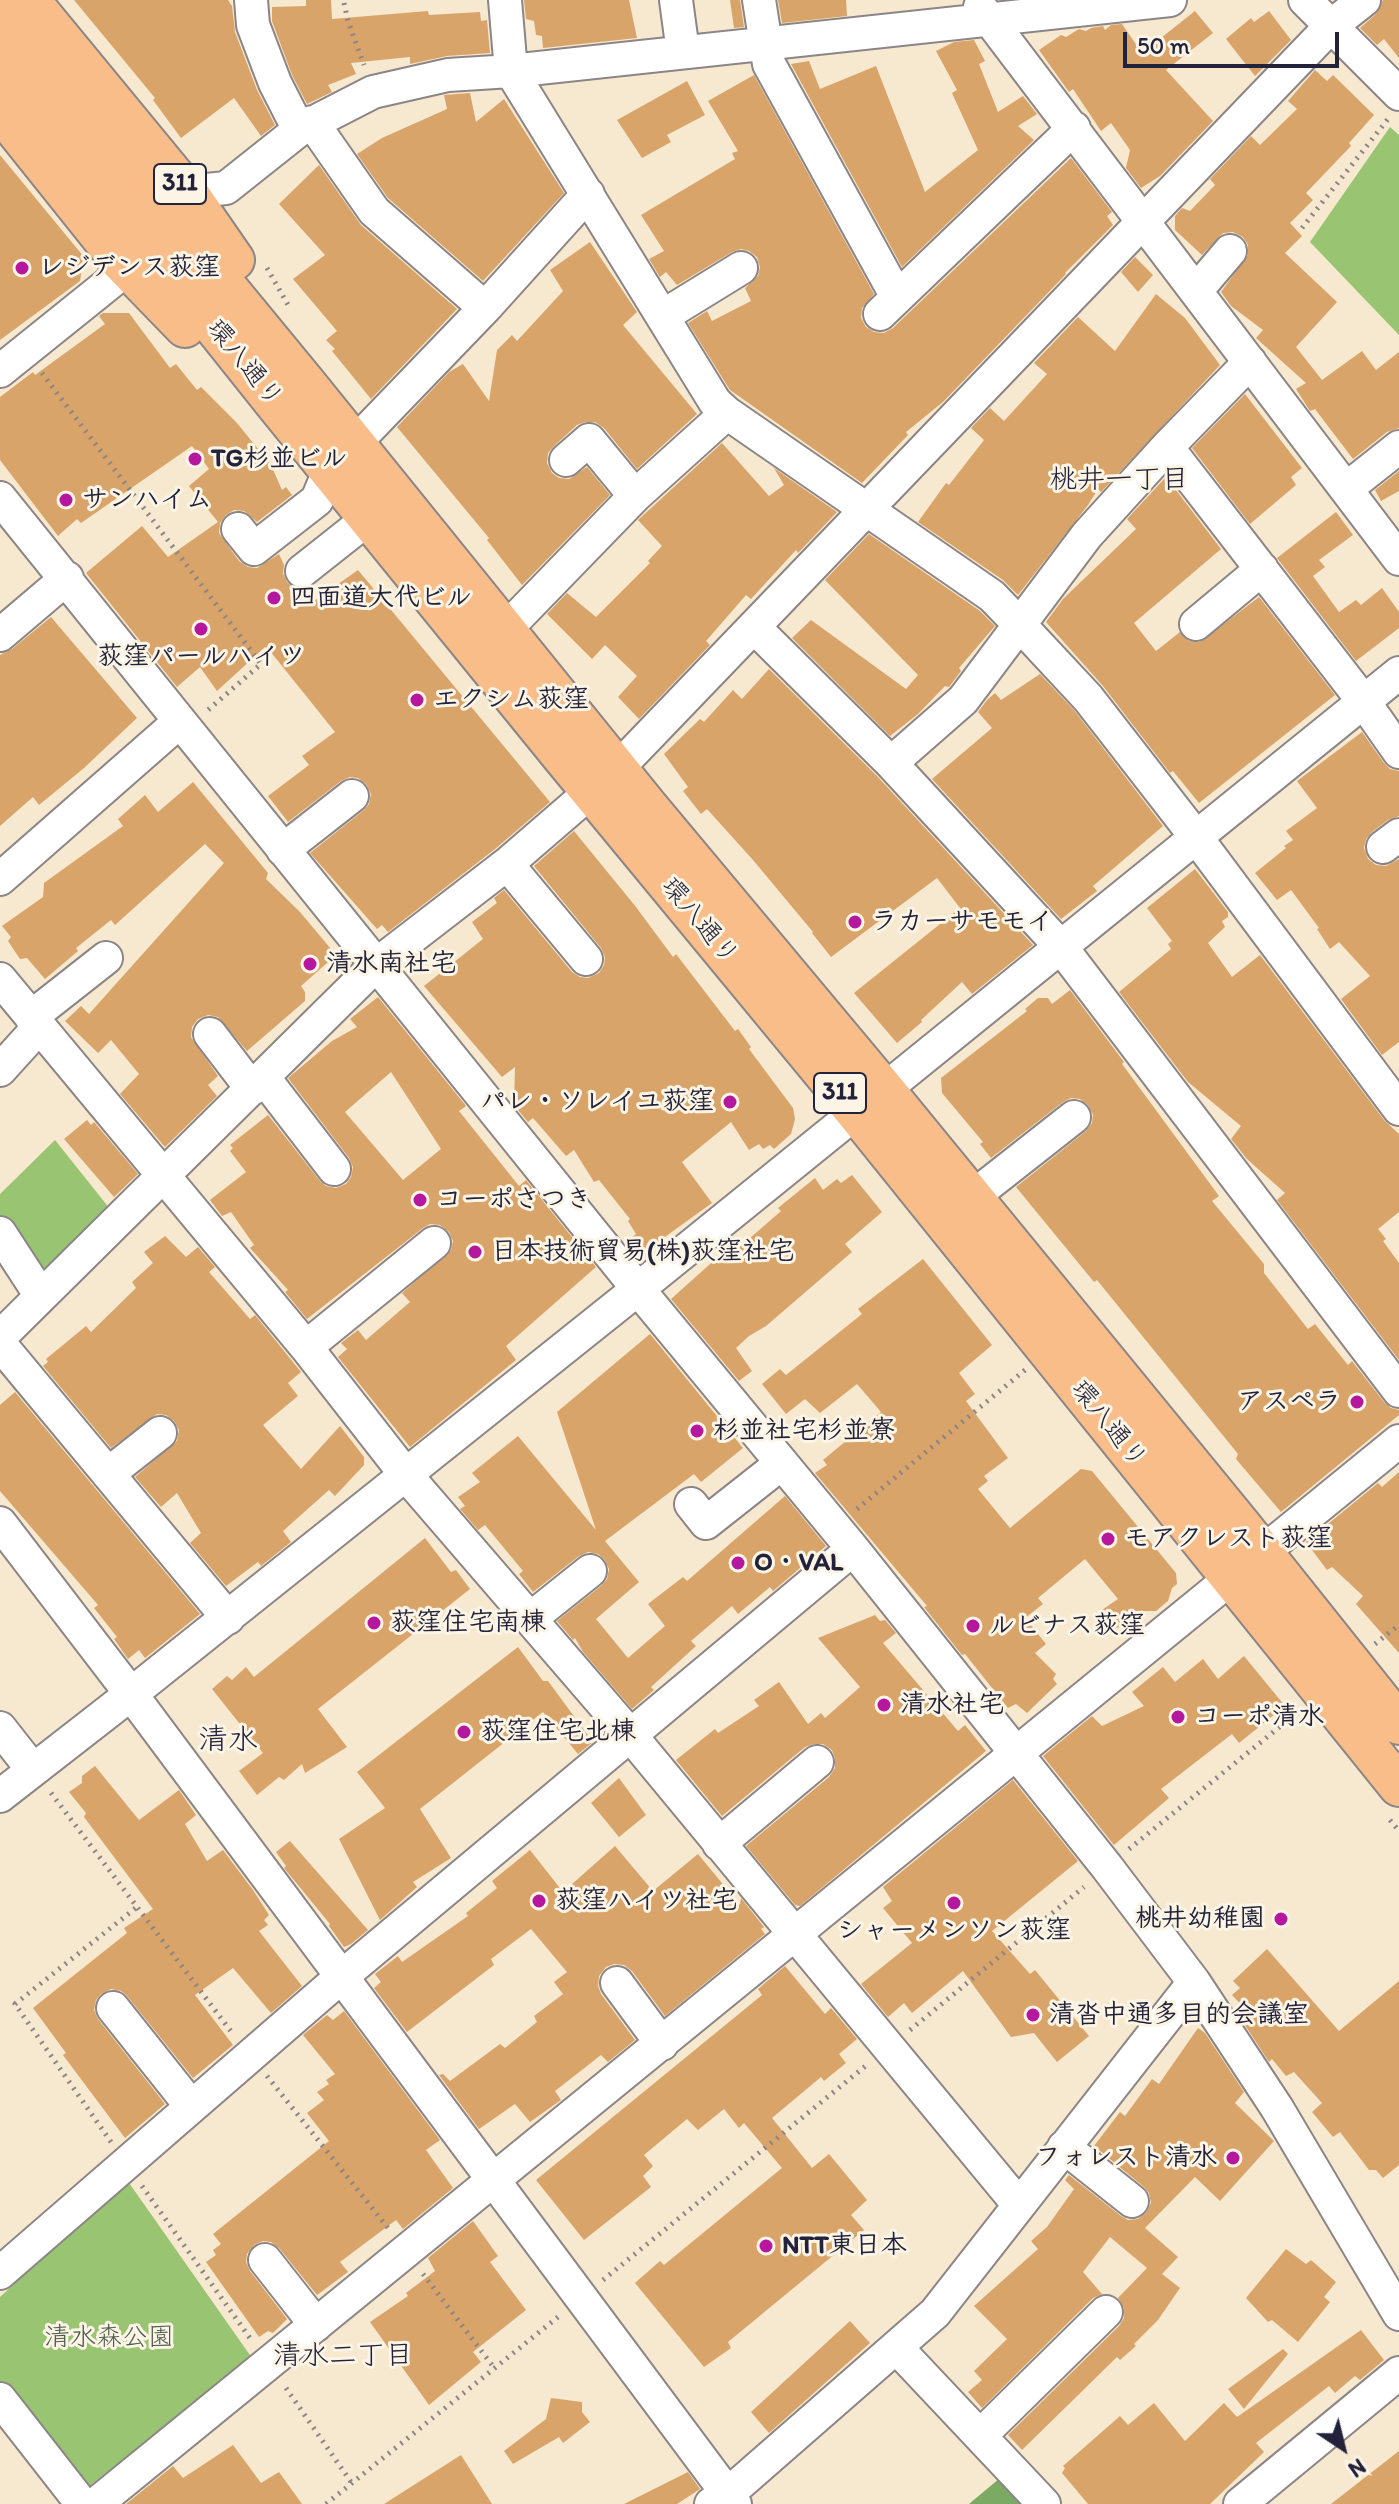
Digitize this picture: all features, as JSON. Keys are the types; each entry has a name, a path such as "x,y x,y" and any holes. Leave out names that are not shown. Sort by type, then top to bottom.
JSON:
{"main road":[{"name":"311","path":"29,0 187,192 266,304 291,394"},
{"name":"環八通り","path":"0,12 291,394"},
{"name":"環八通り","path":"0,58 342,456 517,618 591,792"},
{"name":"311","path":"0,110 120,260 190,332 291,394"},
{"name":"環八通り","path":"342,456 369,518 591,792 871,1102 1246,1565 1399,1724"},
{"name":"環八通り","path":"871,1102 971,1198 1246,1565 1399,1786"}],"street":[{"path":"251,0 253,25 275,83 306,126 374,211 485,308"},
{"path":"505,0 511,71 715,402 992,596 1088,698 1399,1109"},
{"path":"676,0 683,52"},
{"path":"759,0 769,64 888,306 1074,128"},
{"path":"187,192 226,188 306,126 373,92 448,75 765,43 982,9 1024,17 1170,0"},
{"path":"1305,0 1331,26 1394,106"},
{"path":"0,1337 376,965 507,864 645,741 1331,26 1364,0"},
{"path":"982,9 1399,559"},
{"path":"246,528 254,549 317,500 342,456 485,308 588,194"},
{"path":"1196,291 1230,251"},
{"path":"0,371 112,281 120,260"},
{"path":"663,316 741,268"},
{"path":"891,763 963,700 1087,535 1250,362"},
{"path":"517,618 635,496 727,413"},
{"path":"566,460 589,440 635,496"},
{"path":"1167,447 1364,702 1399,752"},
{"path":"1346,489 1399,447"},
{"path":"0,498 1107,1867 1194,1982 1277,2108 1399,2314"},
{"path":"302,571 369,518"},
{"path":"1196,624 1262,569"},
{"path":"0,635 67,578"},
{"path":"755,628 891,763 1061,947 1399,1391"},
{"path":"0,1796 228,1618 871,1102 1399,673"},
{"path":"0,879 179,722"},
{"path":"283,850 352,796"},
{"path":"507,864 586,959"},
{"path":"0,1070 35,1022 106,958"},
{"path":"0,979 306,1347 406,1475 631,1736 1019,2205"},
{"path":"210,1034 334,1169"},
{"path":"971,1198 1074,1117"},
{"path":"0,1233 41,1296"},
{"path":"306,1347 434,1243"},
{"path":"0,1344 228,1618"},
{"path":"108,1474 160,1433"},
{"path":"96,2504 1399,1441"},
{"path":"691,1504 706,1523 782,1463"},
{"path":"0,1523 581,2298 725,2500 935,2313 1194,1982"},
{"path":"0,2273 340,1978 631,1736 844,1538"},
{"path":"530,1619 590,1571"},
{"path":"0,1728 33,1770"},
{"path":"719,1844 817,1762"},
{"path":"617,1983 662,2044"},
{"path":"112,2008 191,2106"},
{"path":"1064,2147 1132,2201"},
{"path":"265,2260 316,2325"},
{"path":"981,2435 1106,2312"},
{"path":"896,2347 1044,2504"},
{"path":"1240,2504 1399,2373"},
{"path":"0,2399 82,2504"}],"path":[{"path":"344,3 373,92"},
{"path":"1302,228 1394,106"},
{"path":"25,351 261,664 194,722 179,722"},
{"path":"844,1538 1026,1368"},
{"path":"326,2504 1302,1709"},
{"path":"137,1907 15,2004 351,2482"}],"green space":[{"path":"1390,127 1399,135 1399,335 1310,242"},
{"path":"55,1140 110,1209 45,1274 0,1221 0,1194"},
{"name":"清水森公園","path":"127,2180 252,2358 83,2491 0,2381 0,2297"},
{"path":"1000,2478 1025,2504 969,2504"}],"building":[{"path":"74,0 228,0 232,6 235,32 257,90 275,125 261,136 234,98 181,138 153,100 155,98"},
{"path":"306,0 331,0 332,19 428,11 429,15 480,12 481,21 487,20 490,53 447,56 410,64 410,57 351,63 356,74 328,85 332,92 307,104 292,75 272,21 272,7 306,6"},
{"path":"524,0 629,0 637,38 543,48 542,36 536,35 534,21 526,19"},
{"path":"730,0 740,0 744,27 734,28"},
{"path":"778,0 846,0 847,16 782,23"},
{"path":"1383,0 1399,0 1399,58 1384,39 1377,45 1360,28 1376,14"},
{"path":"1195,11 1213,33 1166,70 1213,121 1160,176 1141,188 1126,168 1130,150 1111,123 1101,131 1073,89 1069,92 1039,50 1061,35 1066,37 1079,29 1086,31 1103,26 1105,30 1111,25 1122,24 1142,53"},
{"path":"1269,11 1291,40 1255,76 1226,39 1251,18 1254,22"},
{"path":"974,40 985,61 979,64 998,112 1023,96 1037,114 1018,126 1034,140 902,267 791,64 809,61 820,89 876,66 925,192 978,150 952,93 957,90 936,51 954,42"},
{"path":"1315,70 1327,81 1333,75 1374,115 1349,143 1351,146 1306,193 1313,200 1290,223 1302,236 1285,253 1337,302 1296,347 1322,380 1362,351 1376,370 1399,352 1399,428 1387,432 1353,459 1315,409 1310,411 1296,389 1306,383 1256,338 1263,330 1231,306 1221,292 1248,255 1248,245 1243,237 1233,232 1223,233 1202,255 1175,230 1175,216 1182,208 1190,211 1215,185 1210,179 1251,136 1260,145 1297,109 1288,101"},
{"path":"754,75 874,294 862,308 861,318 866,327 874,332 884,333 893,328 1071,158 1112,212 1107,216 1113,225 943,402 906,432 908,435 862,483 730,390 688,323 707,311 712,321 751,301 745,288 758,276 760,267 757,257 741,249 732,252 677,285 666,272 660,277 649,259 664,251 641,215 735,159 732,153 738,151 708,101"},
{"path":"687,81 705,115 667,135 671,142 642,158 617,120"},
{"path":"470,93 476,122 504,99 564,193 483,281 388,198 357,154 382,138 447,109 444,95"},
{"path":"0,155 84,257 80,281 0,340"},
{"path":"319,165 361,225 457,309 371,399 326,340 337,331 293,279 325,255 279,204"},
{"path":"590,242 637,312 623,325 697,414 637,469 604,428 595,422 577,425 554,446 548,453 547,463 552,473 569,479 587,467 610,495 522,585 487,540 489,538 397,427 449,372 463,364 489,401 497,350 512,335 517,341 563,291 550,270"},
{"path":"1135,257 1153,275 1138,292 1121,272"},
{"path":"1156,294 1185,318 1220,365 1101,492 1098,489 1018,595 1003,580 918,522 946,483 949,485 984,440 971,428 990,408 1004,421 1047,374 1034,363 1078,317 1115,351"},
{"path":"103,313 129,313 170,368 176,364 197,390 201,387 237,423 271,465 282,490 286,487 292,495 257,522 244,511 234,510 226,515 220,523 219,533 239,561 257,568 279,554 287,582 294,588 305,590 314,601 358,570 550,802 388,932 382,925 377,929 310,853 369,804 371,794 366,784 350,777 341,781 288,822 268,796 309,765 302,756 335,732 270,651 265,647 217,691 200,667 177,687 86,573 142,526 168,557 218,522 189,486 209,469 192,446 81,523 77,519 58,536 0,460 0,397 105,324 99,316"},
{"path":"1245,394 1302,468 1291,477 1296,485 1250,524 1192,448"},
{"path":"722,443 769,496 784,485 774,468 837,512 798,553 796,550 751,599 746,595 706,641 710,645 639,719 618,697 637,676 605,645 592,659 547,614 567,593 596,617 650,563 648,561 662,546 638,520"},
{"path":"1399,471 1399,491 1381,501 1375,490"},
{"path":"1166,477 1221,549 1134,623 1156,651 1180,632 1189,641 1200,642 1259,597 1335,695 1199,803 1173,771 1170,773 1103,686 1046,622 1063,599 1136,529 1127,519"},
{"path":"1336,512 1353,535 1319,560 1325,567 1313,576 1339,612 1356,600 1361,605 1382,588 1399,612 1399,628 1356,661 1277,558"},
{"path":"869,534 980,611 995,626 959,668 961,671 949,687 945,686 918,714 890,736 792,638 811,620 906,689 918,675 825,580"},
{"path":"51,617 137,718 39,805 33,797 0,826 0,655"},
{"path":"769,669 877,776 1033,945 972,994 962,982 897,1043 854,993 960,908 937,878 831,957 753,860 707,809 701,814 683,791 688,787 664,754 700,719 704,722 733,690 742,699"},
{"path":"1040,674 1074,710 1163,826 1093,886 1097,891 1061,919 932,779 992,728 978,712 987,700 995,693 1001,700"},
{"path":"1362,732 1384,763 1390,769 1399,771 1399,816 1372,832 1364,848 1368,859 1376,865 1386,866 1399,859 1399,1042 1382,1055 1341,999 1370,976 1339,942 1330,949 1319,928 1291,890 1277,900 1255,873 1293,840 1286,831 1317,808 1297,781"},
{"path":"193,782 268,873 266,879 300,912 336,955 301,986 305,1001 247,1051 218,1017 208,1015 198,1019 192,1027 191,1037 218,1076 208,1085 217,1096 165,1147 120,1094 139,1074 111,1040 98,1053 65,1021 81,1006 89,1014 224,863 205,844 115,925 111,920 76,948 78,951 45,979 27,958 20,959 8,941 11,937 2,926 43,897 44,883 123,826 118,819 145,795 158,812"},
{"path":"574,831 673,957 676,954 735,1031 738,1029 793,1108 795,1119 791,1134 774,1149 770,1145 763,1149 759,1144 749,1150 731,1122 682,1162 712,1203 651,1247 652,1253 646,1258 637,1257 625,1243 636,1234 628,1221 630,1219 599,1180 594,1182 574,1150 566,1156 533,1118 528,1122 514,1105 515,1067 502,1077 424,986 483,939 472,922 497,903 494,898 504,890 572,972 588,978 599,973 605,957 601,948 534,866"},
{"path":"1195,869 1228,912 1228,917 1222,921 1225,927 1208,943 1232,977 1260,955 1384,1120 1399,1134 1399,1212 1378,1229 1399,1263 1399,1360 1277,1200 1285,1193 1247,1159 1231,1139 1241,1126 1188,1082 1119,992 1171,949 1168,944 1172,941 1147,908"},
{"path":"1070,990 1219,1196 1212,1201 1264,1264 1264,1273 1308,1329 1315,1324 1348,1365 1352,1361 1384,1402 1399,1410 1399,1415 1281,1512 1097,1280 1094,1282 1016,1187 1086,1131 1093,1115 1088,1105 1080,1099 1071,1098 1063,1102 991,1158 980,1144 983,1142 942,1093 941,1078 1027,1011 1025,1009 1038,998 1048,998 1052,1004"},
{"path":"378,997 466,1106 459,1111 519,1186 526,1180 596,1267 506,1346 516,1360 410,1447 338,1357 347,1349 341,1343 358,1330 366,1340 410,1302 402,1293 451,1250 453,1241 449,1232 440,1225 430,1224 423,1228 307,1319 285,1292 288,1290 250,1248 254,1245 231,1212 222,1216 210,1200 246,1172 230,1151 233,1148 230,1145 268,1115 320,1181 336,1188 346,1184 353,1167 349,1158 288,1078 332,1041 357,1027 350,1019","holes":["391,1072 441,1149 403,1180 345,1112"]},
{"path":"87,1120 91,1125 94,1122 138,1174 114,1197 64,1139"},
{"path":"852,1175 882,1212 845,1244 852,1252 736,1348 752,1371 739,1381 671,1299 719,1256 722,1259 749,1239 781,1211 778,1208 815,1178 823,1190 837,1179 841,1183"},
{"path":"165,1236 186,1257 198,1247 215,1267 209,1272 250,1319 255,1315 301,1372 288,1383 298,1396 263,1425 301,1469 340,1426 364,1457 364,1465 335,1496 329,1490 283,1531 291,1542 261,1566 258,1562 226,1586 190,1543 201,1533 177,1493 161,1507 135,1477 177,1441 179,1430 174,1421 166,1415 157,1414 111,1448 43,1366 48,1362 46,1359 86,1326 91,1332 136,1288 132,1282 153,1263 144,1252"},
{"path":"923,1259 992,1345 959,1373 975,1394 966,1401 1008,1458 984,1476 988,1481 978,1489 1010,1528 1081,1469 1092,1471 1176,1573 1177,1584 1172,1588 1168,1601 1156,1611 1143,1611 1109,1633 1096,1614 1118,1599 1085,1559 1038,1598 1043,1604 1025,1618 1046,1644 1035,1653 1056,1674 1053,1679 1057,1684 1027,1713 1016,1704 1008,1708 815,1473 827,1465 823,1460 881,1412 857,1384 820,1413 805,1399 786,1414 762,1384 780,1369 786,1375 862,1314 858,1309"},
{"path":"650,1334 743,1448 701,1482 694,1474 605,1541 639,1582 596,1619 628,1658 665,1626 648,1604 683,1577 687,1581 785,1496 826,1546 773,1591 770,1587 738,1614 732,1606 691,1641 696,1646 632,1709 583,1652 575,1638 573,1640 557,1621 607,1579 609,1569 604,1559 588,1552 579,1556 533,1592 519,1574 523,1571 485,1525 478,1530 460,1509 465,1506 458,1497 480,1482 472,1473 518,1436 596,1530 557,1412"},
{"path":"15,1392 200,1614 145,1658 139,1650 128,1659 114,1639 117,1637 94,1608 98,1605 0,1491 0,1405"},
{"path":"1399,1472 1399,1653 1356,1604 1363,1596 1332,1567 1327,1570 1306,1542 1378,1483 1382,1487"},
{"path":"425,1538 451,1572 456,1570 470,1589 318,1709 347,1747 305,1773 302,1764 284,1780 279,1777 257,1795 239,1771 263,1753 212,1689 227,1676 232,1680 246,1667 254,1677"},
{"path":"875,1615 880,1621 885,1620 896,1633 883,1643 958,1731 965,1725 986,1751 800,1906 795,1905 746,1846 829,1777 835,1768 832,1750 823,1744 805,1747 722,1816 676,1760 715,1729 718,1733 759,1706 754,1700 779,1682 808,1724 821,1713 825,1718 860,1687 818,1638"},
{"path":"518,1647 543,1681 548,1681 593,1742 578,1754 543,1712 420,1809 451,1858 413,1882 417,1887 380,1920 339,1839 385,1808 357,1772"},
{"path":"1244,1656 1285,1706 1239,1743 1232,1734 1161,1789 1169,1798 1114,1845 1043,1756 1092,1716 1102,1726 1144,1706 1132,1692 1163,1667 1175,1682 1203,1659 1218,1679"},
{"path":"95,1766 139,1820 179,1790 196,1815 185,1824 207,1861 223,1850 269,1915 264,1920 268,1925 259,1931 302,1986 271,2013 233,1968 195,1995 233,2045 193,2078 127,1996 111,1989 101,1994 94,2010 98,2019 165,2104 125,2138 63,2055 66,2053 33,2008 127,1933 124,1928 153,1909 69,1792 82,1783 82,1776"},
{"path":"619,1778 646,1815 619,1837 591,1803"},
{"path":"1013,1780 1078,1861 992,1931 1030,1974 1035,1970 1089,2036 1057,2062 1034,2033 1011,2037 963,1971 912,2013 904,2003 888,2017 861,1984 912,1943 883,1908 892,1901 883,1887"},
{"path":"290,1841 368,1930 351,1944 344,1947 330,1924 284,1868 286,1866 276,1852"},
{"path":"615,1846 653,1891 698,1854 740,1905 741,1898 764,1927 761,1929 765,1934 665,2016 632,1971 624,1965 606,1967 599,1976 601,1994 635,2040 608,2062 601,2055 555,2091 561,2100 530,2122 515,2104 479,2129 439,2075 443,2074 450,2081 500,2044 505,2048 537,2022 534,2016 563,1994 554,1982 567,1972 531,1929 491,1959 494,1965 407,2032 374,1988 381,1982 375,1974 398,1956 402,1962 468,1916 466,1913 497,1888 492,1881 530,1850 563,1892"},
{"path":"1267,1949 1339,2031 1399,1981 1399,2165 1383,2178 1376,2170 1369,2170 1340,2132 1333,2137 1312,2112 1322,2103 1294,2072 1286,2076 1272,2059 1269,2062 1241,2019 1247,2011 1232,1995 1240,1988 1233,1981"},
{"path":"785,1966 825,2014 831,2008 857,2039 839,2054 846,2063 824,2081 821,2077 772,2118 812,2168 829,2154 867,2200 851,2215 864,2230 728,2342 731,2348 704,2367 635,2283 660,2261 664,2265 782,2168 744,2123 739,2128 724,2109 698,2130 687,2119 644,2155 653,2166 643,2176 651,2187 584,2240 536,2180 762,1995 758,1989"},
{"path":"344,2011 440,2140 426,2150 453,2188 403,2229 396,2220 340,2262 348,2272 317,2295 279,2248 263,2241 254,2245 247,2254 250,2271 287,2319 273,2333 268,2331 259,2337 206,2262 216,2255 213,2250 221,2244 213,2234 329,2141 307,2113 324,2100 317,2092 329,2084 326,2080 335,2074 303,2035 327,2015 333,2020"},
{"path":"1198,2028 1205,2033 1244,2092 1235,2103 1274,2141 1220,2201 1195,2177 1145,2228 1178,2257 1162,2274 1180,2288 1158,2320 1134,2344 1136,2346 1120,2360 1117,2357 1022,2450 1008,2435 1119,2326 1124,2318 1124,2308 1118,2298 1147,2268 1110,2237 1083,2272 1102,2294 1093,2298 982,2408 968,2392 982,2380 974,2371 1007,2339 974,2306 1038,2249 1031,2241 1047,2227 1074,2189 1065,2180 1069,2175 1128,2220 1138,2219 1146,2213 1151,2203 1149,2193 1094,2146 1120,2112 1125,2116 1152,2079 1159,2084"},
{"path":"473,2221 498,2256 490,2262 526,2310 473,2352 481,2362 429,2405 370,2322 408,2296 406,2293 435,2271 428,2258"},
{"path":"1286,2249 1306,2264 1311,2260 1336,2282 1324,2297 1330,2302 1298,2342 1272,2320 1268,2322 1246,2298"},
{"path":"850,2321 870,2343 769,2433 751,2412"},
{"path":"1361,2330 1384,2360 1360,2380 1355,2376 1335,2393 1329,2386 1256,2443 1264,2452 1210,2504 1088,2504 1062,2473 1063,2466 1120,2416 1128,2425 1154,2403 1185,2441 1224,2403 1237,2417"},
{"path":"1283,2349 1288,2354 1244,2409 1228,2389"},
{"path":"551,2398 582,2402 582,2412 590,2422 563,2443 559,2437 513,2464 504,2451 546,2419"},
{"path":"233,2445 261,2483 279,2472 302,2504 126,2504 173,2466 183,2478"},
{"path":"1399,2451 1399,2504 1331,2504"},
{"path":"461,2455 492,2504 384,2504"},
{"path":"688,2472 700,2489 677,2504 624,2504"}],"place":[{"name":"レジデンス荻窪","path":"22,268"},
{"name":"TG杉並ビル","path":"195,459"},
{"name":"サンハイム","path":"66,500"},
{"name":"四面道大代ビル","path":"274,598"},
{"name":"荻窪パールハイツ","path":"201,629"},
{"name":"エクシム荻窪","path":"417,700"},
{"name":"ラカーサモモイ","path":"855,922"},
{"name":"清水南社宅","path":"310,964"},
{"name":"パレ・ソレイユ荻窪","path":"730,1102"},
{"name":"コーポさつき","path":"420,1200"},
{"name":"日本技術貿易(株)荻窪社宅","path":"475,1252"},
{"name":"アスペラ","path":"1357,1402"},
{"name":"杉並社宅杉並寮","path":"697,1431"},
{"name":"モアクレスト荻窪","path":"1108,1539"},
{"name":"O・VAL","path":"738,1563"},
{"name":"荻窪住宅南棟","path":"374,1623"},
{"name":"ルビナス荻窪","path":"973,1626"},
{"name":"清水社宅","path":"884,1705"},
{"name":"コーポ清水","path":"1178,1717"},
{"name":"荻窪住宅北棟","path":"464,1732"},
{"name":"荻窪ハイツ社宅","path":"539,1901"},
{"name":"シャーメンソン荻窪","path":"954,1903"},
{"name":"桃井幼稚園","path":"1281,1919"},
{"name":"清沓中通多目的会議室","path":"1033,2015"},
{"name":"フォレスト清水","path":"1233,2158"},
{"name":"NTT東日本","path":"766,2246"}],"district":[{"name":"桃井一丁目","path":"1119,481"},
{"name":"清水","path":"228,1741"},
{"name":"清水二丁目","path":"343,2357"}]}
